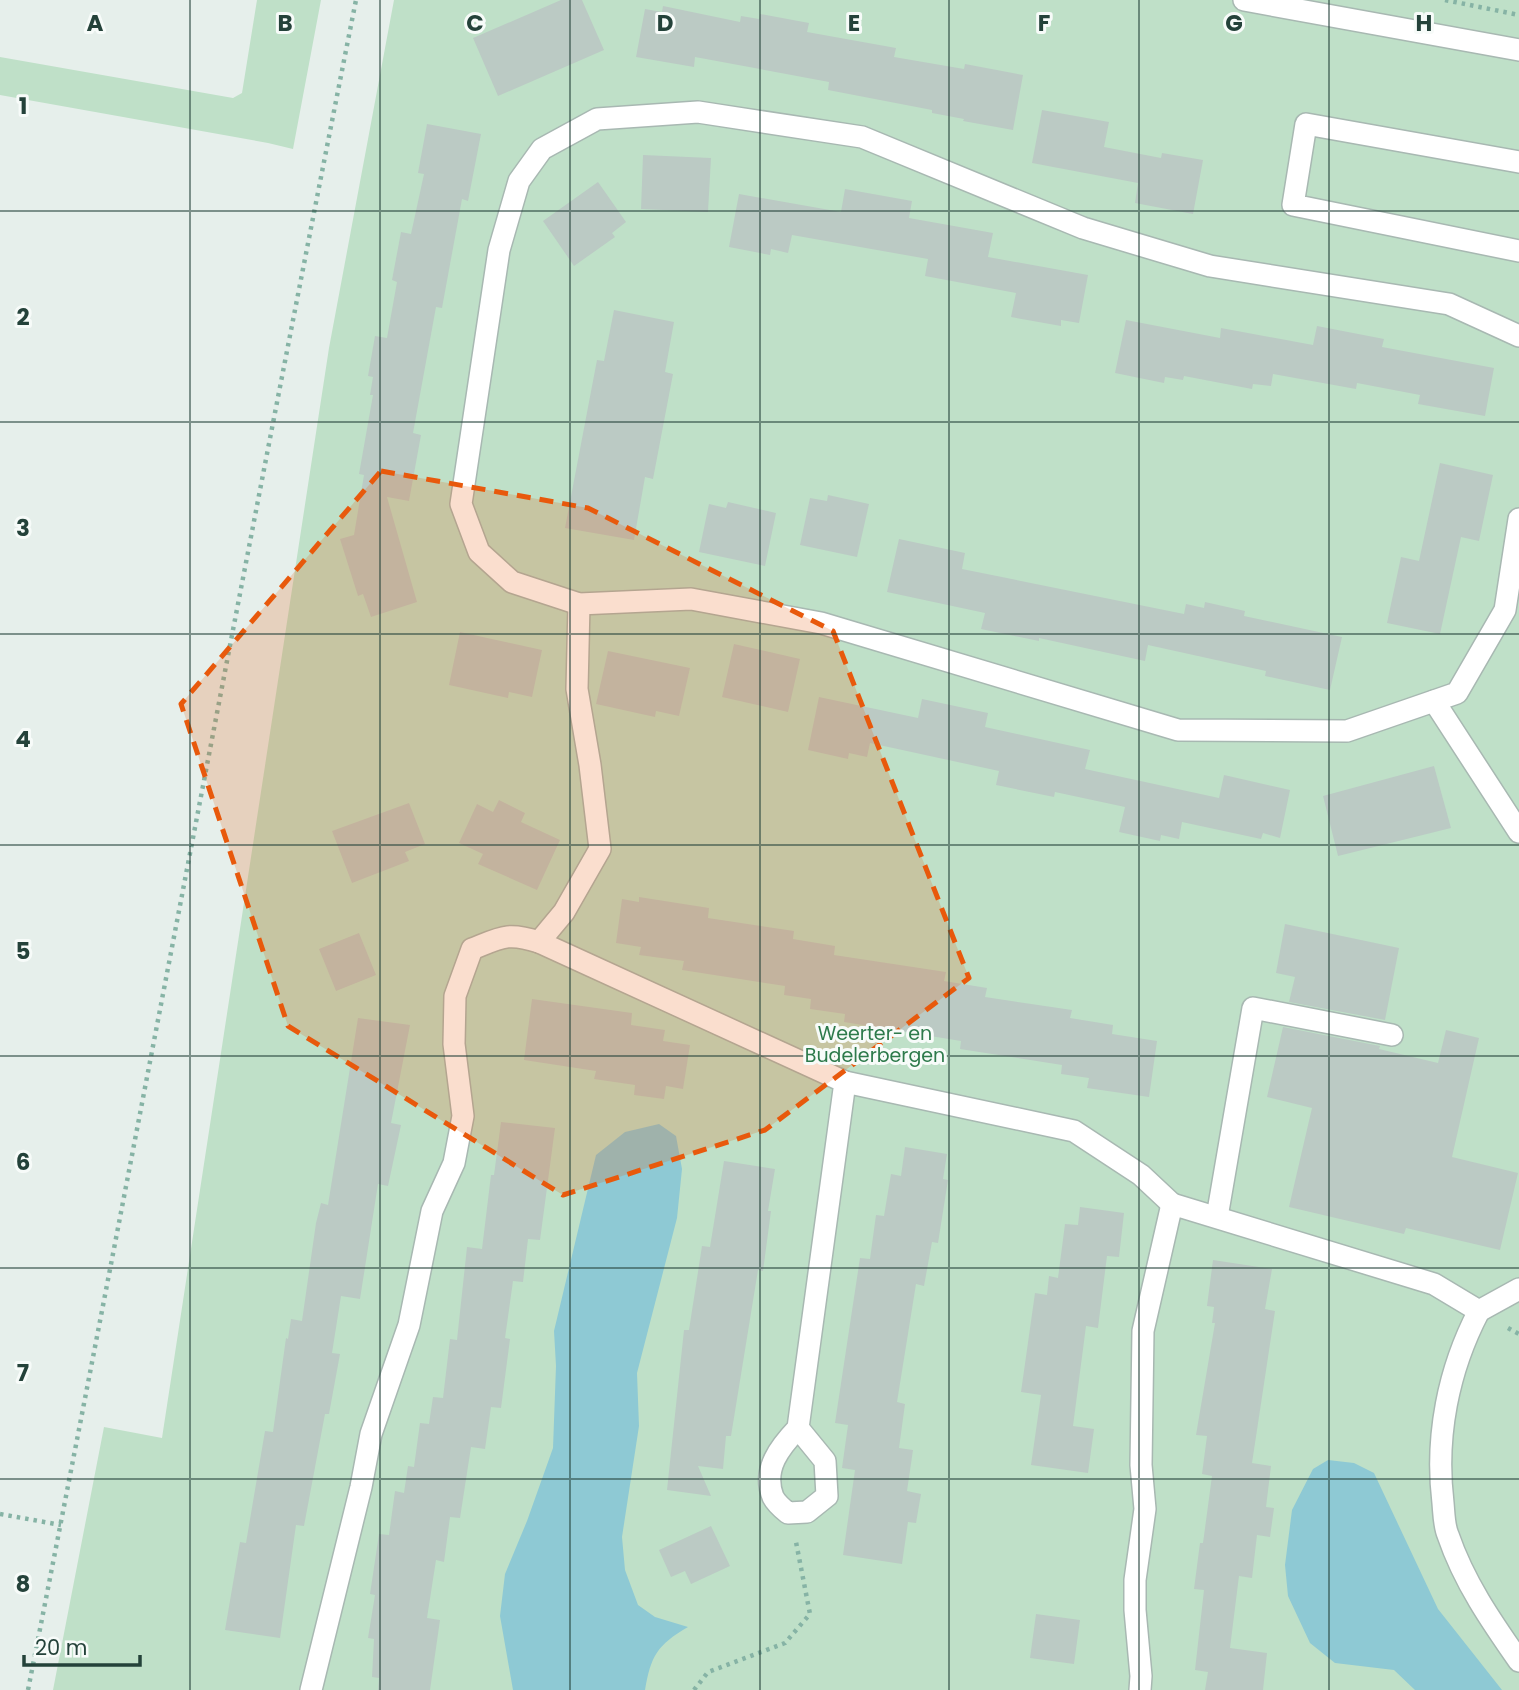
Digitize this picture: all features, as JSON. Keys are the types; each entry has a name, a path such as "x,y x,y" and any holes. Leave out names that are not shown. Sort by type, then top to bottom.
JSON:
{"street":[{"path":"1244,0 1519,50"},
{"path":"1519,336 1449,304 1210,266 1108,236 862,137 698,112 597,119 542,149 520,181 499,250 461,505 479,552 512,583 579,604 691,599 821,623 1178,730 1347,731 1457,693 1505,610 1519,519"},
{"path":"1519,162 1306,124 1293,205 1519,251"},
{"path":"539,942 564,912 600,849 577,689 579,604"},
{"path":"1434,701 1519,832"},
{"path":"311,1690 361,1487 371,1434 409,1325 432,1211 454,1163 463,1116 454,1044 455,996 472,949 498,938 517,935 539,942 845,1082 1074,1131 1141,1175 1172,1204 1434,1284 1479,1311"},
{"path":"1217,1217 1253,1008 1392,1035"},
{"path":"798,1428 825,1461 827,1496 807,1512 788,1513 774,1499 769,1473 779,1449 798,1428 845,1082"},
{"path":"1140,1690 1135,1580 1145,1509 1141,1465 1143,1331 1172,1204"},
{"path":"1519,1289 1479,1311 1463,1342 1448,1391 1439,1471 1447,1533 1471,1592 1519,1661"}],"path":[{"path":"29,1690 261,477 356,0"},
{"path":"1445,0 1519,15"},
{"path":"694,1690 708,1672 785,1643 810,1614 791,1513"},
{"path":"0,1514 61,1525"}],"highlighted area":[{"path":"381,471 588,508 833,631 969,978 765,1130 563,1195 288,1026 181,704"}],"green space":[{"path":"257,0 321,0 293,149 0,95 0,57 233,98 242,93"},
{"name":"Weerter- en Budelerbergen","path":"394,0 1519,0 1519,1690 53,1690 104,1427 162,1438 329,348"}],"water":[{"path":"659,1124 676,1136 682,1169 677,1218 637,1373 639,1426 622,1537 625,1570 638,1605 655,1617 688,1627 657,1652 645,1690 513,1690 500,1616 505,1574 553,1448 556,1366 554,1331 596,1155 625,1132"},
{"path":"1328,1460 1354,1463 1374,1473 1438,1609 1502,1690 1415,1690 1394,1670 1335,1663 1310,1643 1288,1596 1285,1565 1292,1510 1313,1469"}],"building":[{"path":"561,0 582,0 604,50 498,96 473,38"},
{"path":"663,6 740,22 741,16 759,19 760,14 809,23 807,32 896,48 894,57 964,69 965,64 1023,75 1013,130 963,121 964,119 932,113 932,110 828,90 829,82 695,57 694,67 636,57 645,9 662,12"},
{"path":"1042,110 1109,122 1104,147 1161,158 1162,153 1203,160 1193,214 1135,203 1138,183 1032,163"},
{"path":"427,124 481,134 468,201 462,199 442,308 436,307 413,433 421,435 409,501 387,497 417,602 371,617 363,594 358,596 340,539 354,535 364,475 359,474 373,395 370,395 373,377 368,376 375,336 387,338 397,282 392,280 401,232 411,234 424,174 418,173"},
{"path":"643,155 711,158 708,212 641,209"},
{"path":"598,182 626,222 612,233 615,237 574,266 543,221"},
{"path":"845,189 912,201 909,218 993,233 988,257 1088,275 1079,323 1061,320 1061,326 1011,317 1016,293 925,276 928,259 792,235 788,253 771,249 770,255 729,247 739,194 841,212"},
{"path":"614,310 674,322 665,372 673,374 653,479 645,477 634,540 565,528 597,360 604,361"},
{"path":"1126,320 1220,338 1221,328 1313,345 1317,326 1384,339 1382,347 1494,368 1485,416 1418,404 1420,395 1357,383 1356,389 1273,374 1271,386 1253,384 1252,389 1184,376 1183,380 1165,377 1164,383 1115,373"},
{"path":"1440,463 1493,475 1479,541 1461,537 1440,634 1387,623 1401,557 1419,561"},
{"path":"828,495 869,504 857,557 800,545 810,498 827,501"},
{"path":"728,502 776,513 765,566 699,552 709,504 726,508"},
{"path":"899,539 965,553 962,569 1184,614 1186,604 1204,608 1205,602 1245,611 1244,616 1342,637 1330,690 1265,676 1266,671 1148,645 1145,661 1039,638 1039,641 981,629 985,613 887,592"},
{"path":"460,632 542,650 532,697 509,692 508,698 449,685"},
{"path":"734,644 800,659 788,712 722,697"},
{"path":"608,651 690,668 679,716 656,711 655,717 596,704"},
{"path":"819,697 918,718 922,699 988,713 985,727 1090,750 1085,769 1219,798 1224,775 1290,790 1280,838 1263,833 1261,839 1182,822 1179,839 1161,835 1160,841 1119,832 1125,807 1055,792 1054,797 996,785 999,771 870,743 867,757 849,753 848,759 808,750"},
{"path":"1434,766 1451,828 1338,856 1323,796"},
{"path":"499,800 525,813 521,822 560,840 537,890 478,864 483,854 459,843 477,804 493,812"},
{"path":"409,803 425,844 405,852 409,861 352,883 332,831"},
{"path":"639,897 709,908 708,918 794,931 793,939 835,946 834,955 946,972 944,981 987,988 985,997 1072,1010 1070,1018 1113,1025 1112,1034 1157,1041 1149,1097 1087,1088 1089,1078 1061,1074 1062,1065 960,1049 961,1041 844,1022 845,1014 810,1009 811,999 784,995 785,986 682,970 684,961 639,955 641,947 616,943 622,899 639,902"},
{"path":"1285,924 1399,948 1385,1020 1289,1002 1295,977 1276,973"},
{"path":"359,933 376,975 336,991 319,949"},
{"path":"532,999 632,1013 631,1025 665,1030 663,1041 690,1045 683,1089 666,1086 664,1099 634,1095 635,1085 594,1079 596,1071 524,1060"},
{"path":"358,1018 410,1025 391,1123 401,1125 388,1186 378,1184 360,1299 341,1296 332,1353 340,1354 329,1414 325,1414 304,1526 296,1525 280,1638 225,1630 240,1542 246,1543 265,1431 273,1432 286,1338 288,1339 291,1319 302,1321 316,1223 321,1203 328,1205"},
{"path":"1283,1027 1380,1046 1379,1049 1438,1063 1446,1030 1479,1038 1452,1157 1518,1173 1500,1250 1406,1228 1404,1234 1289,1207 1312,1108 1267,1097"},
{"path":"501,1122 555,1128 540,1240 528,1239 523,1282 513,1281 505,1338 510,1339 501,1408 491,1407 485,1449 471,1447 460,1518 450,1517 444,1562 436,1560 427,1618 440,1620 430,1690 378,1690 379,1678 372,1677 374,1639 368,1638 375,1595 370,1594 379,1534 389,1535 395,1491 404,1493 408,1466 414,1467 420,1423 429,1424 433,1397 443,1398 450,1339 457,1340 467,1247 482,1249"},
{"path":"905,1147 947,1154 943,1179 948,1180 938,1243 932,1242 924,1286 916,1284 897,1402 905,1404 899,1448 913,1450 907,1491 921,1494 916,1523 908,1522 902,1564 843,1555 855,1470 842,1468 848,1425 835,1423 860,1258 870,1259 876,1215 884,1216 891,1174 901,1176"},
{"path":"724,1161 775,1169 763,1271 758,1270 731,1436 726,1436 723,1469 698,1466 711,1496 667,1490 684,1330 689,1330 702,1246 710,1247"},
{"path":"1080,1207 1124,1213 1119,1257 1107,1256 1098,1328 1086,1326 1073,1426 1094,1429 1088,1473 1031,1465 1041,1395 1021,1392 1035,1293 1047,1295 1049,1276 1058,1278 1065,1224 1078,1225"},
{"path":"1213,1260 1272,1269 1265,1309 1275,1311 1252,1463 1271,1466 1266,1507 1274,1508 1270,1537 1257,1535 1252,1578 1239,1576 1230,1648 1267,1653 1263,1690 1205,1690 1208,1672 1195,1670 1204,1590 1194,1589 1212,1476 1202,1474 1207,1436 1196,1435 1215,1323 1212,1323 1214,1307 1207,1306"},
{"path":"711,1526 730,1566 691,1584 685,1571 671,1577 659,1550"},
{"path":"1036,1614 1080,1620 1074,1664 1030,1658"}]}
